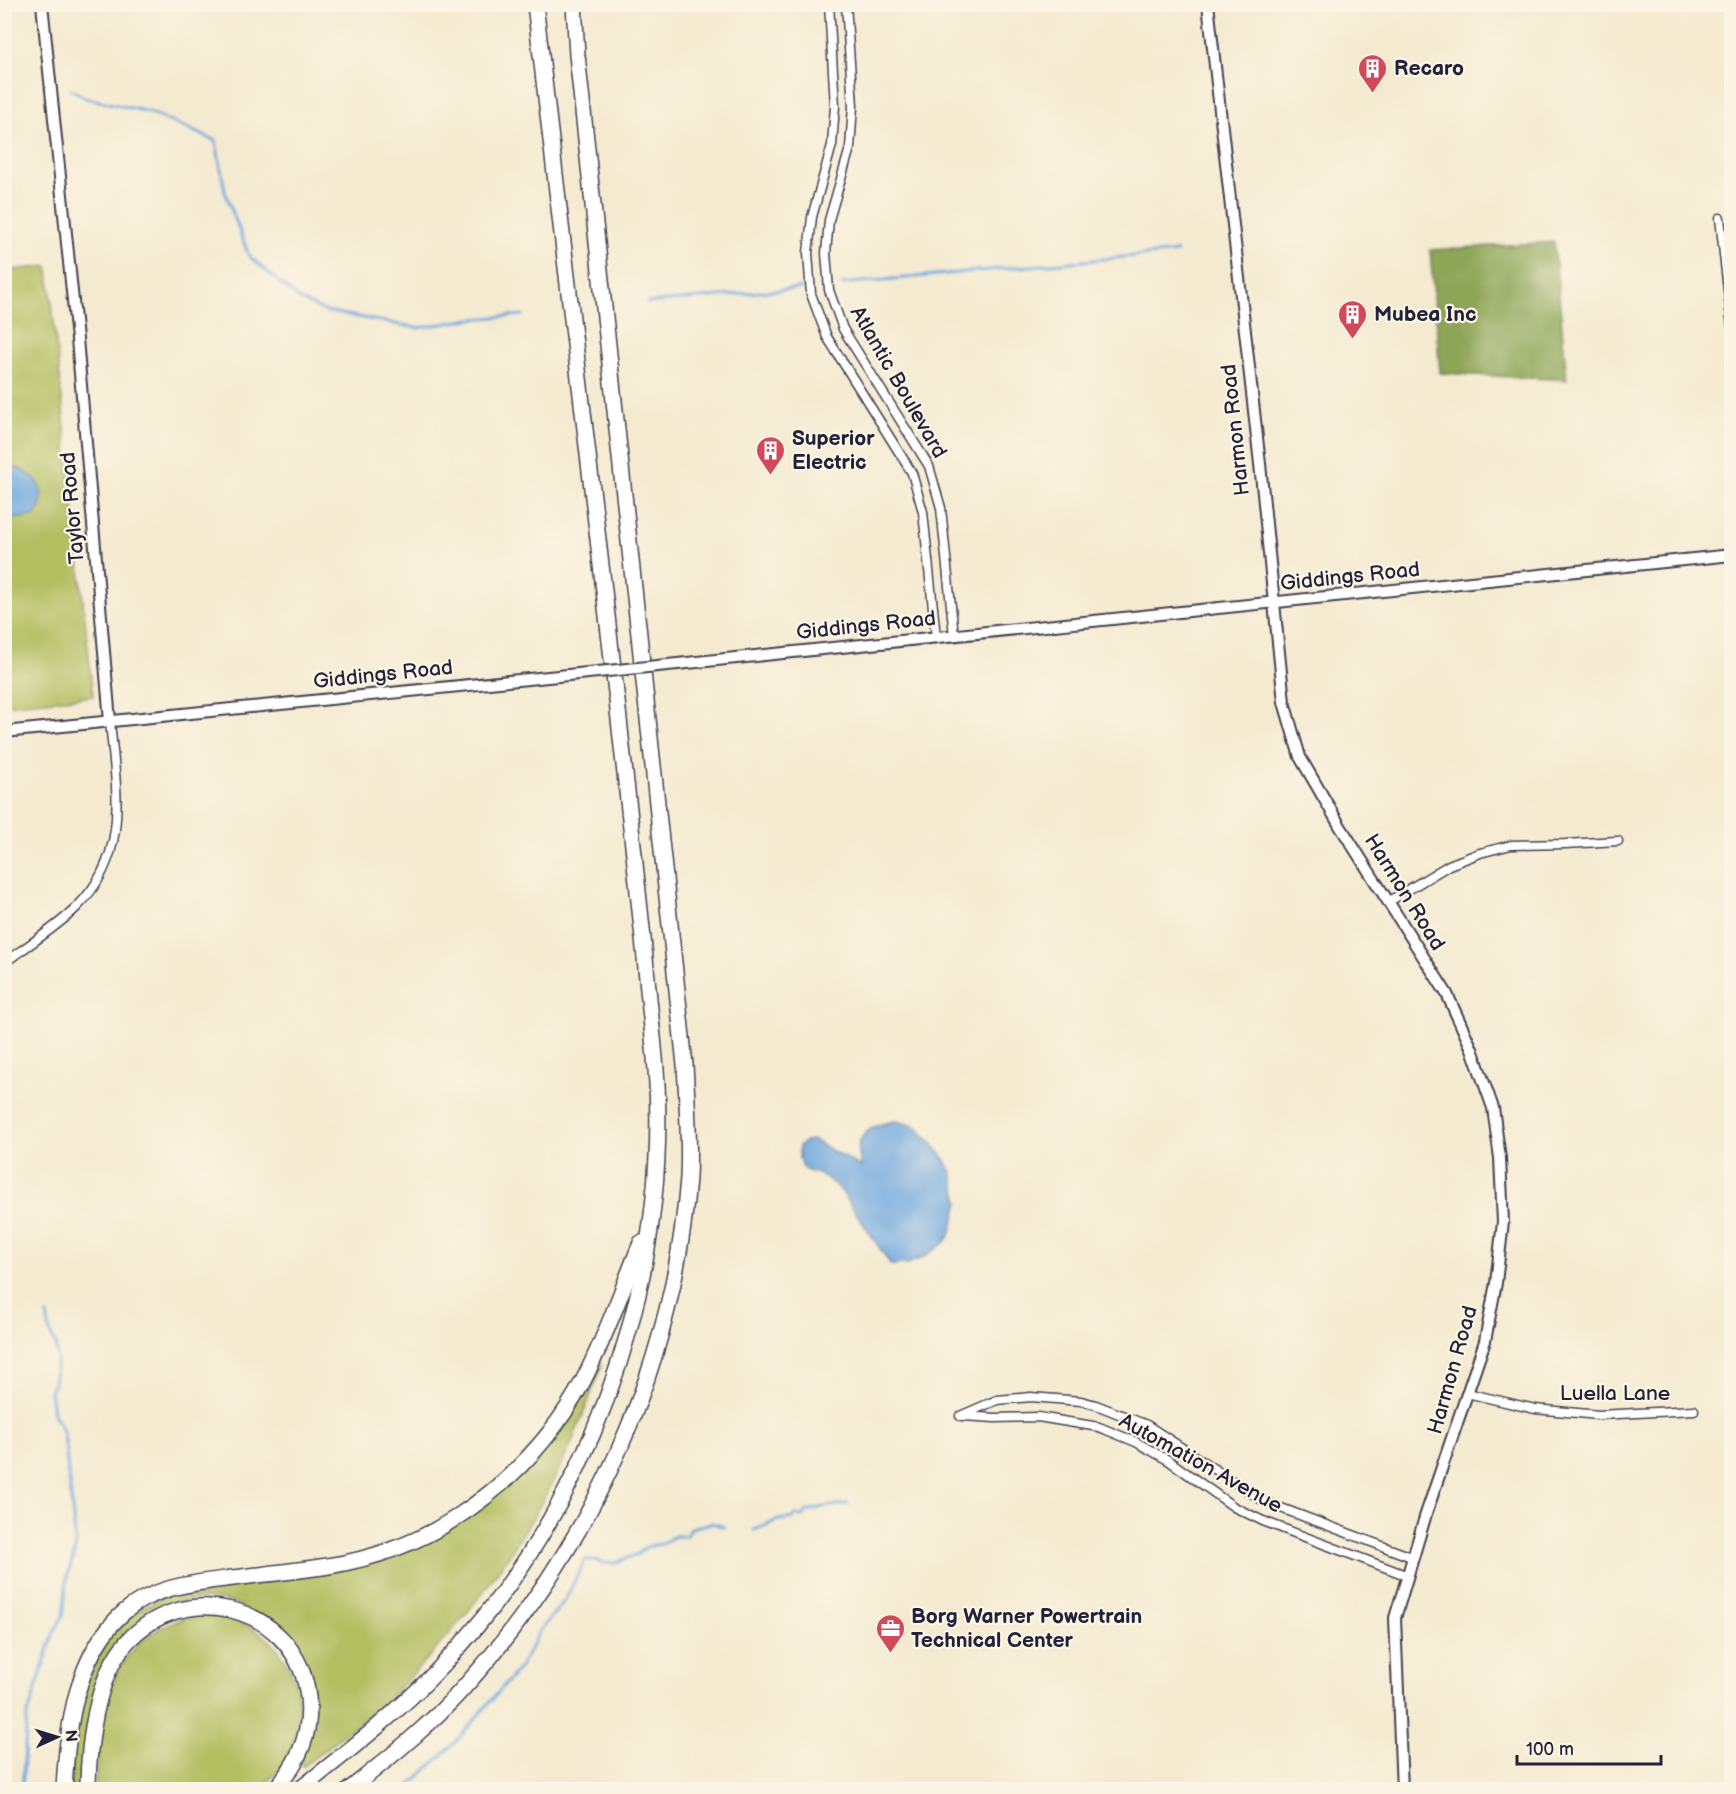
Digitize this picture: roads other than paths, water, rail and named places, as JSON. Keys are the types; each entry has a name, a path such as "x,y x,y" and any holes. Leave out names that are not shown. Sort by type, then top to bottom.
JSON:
{"highway":[{"path":"298,1790 367,1736 438,1670 481,1620 530,1553 579,1464 609,1394 631,1322 650,1221 655,1183 657,1084 642,925 579,361 535,4"},
{"path":"349,1790 415,1735 466,1685 517,1624 558,1565 592,1506 638,1402 659,1342 673,1292 682,1234 688,1177 685,1065 577,54 574,4"},
{"path":"64,1790 70,1728 85,1670 97,1643 124,1612 148,1597 176,1587 329,1566 392,1549 453,1520 489,1494 520,1467 554,1427 583,1382 604,1337 650,1221"},
{"path":"88,1790 96,1718 106,1680 118,1654 134,1635 159,1617 183,1609 208,1606 233,1610 268,1626 288,1646 302,1671 309,1701 308,1728 295,1763 274,1790"}],"street":[{"name":"Taylor Road","path":"4,963 76,908 92,889 107,863 116,833 118,809 76,339 42,4"},
{"name":"Atlantic Boulevard","path":"829,4 835,106 832,145 812,217 808,253 812,294 827,337 912,473 923,512 936,638"},
{"name":"Atlantic Boulevard","path":"846,4 853,106 849,148 829,220 825,253 829,290 843,329 928,466 940,508 954,636"},
{"name":"Harmon Road","path":"1208,4 1284,702 1300,757 1447,994 1472,1049 1493,1108 1500,1158 1503,1222 1496,1283 1485,1341 1426,1514 1395,1618 1402,1790"},
{"path":"1720,218 1731,327"},
{"name":"Giddings Road","path":"4,732 1731,555"},
{"path":"1388,902 1449,865 1501,847 1618,841"},
{"name":"Luella Lane","path":"1467,1393 1535,1409 1599,1415 1694,1410"},
{"name":"Automation Avenue","path":"1408,1576 1263,1521 1234,1507 1168,1460 1136,1442 1099,1427 1038,1417 960,1416 997,1400 1031,1398 1081,1401 1096,1405 1147,1425 1265,1502 1414,1558"}],"water":[{"path":"17,468 38,483 41,503 34,516 5,520 5,471"},
{"path":"896,1121 916,1126 945,1159 952,1172 959,1202 951,1233 944,1243 922,1258 907,1264 891,1265 840,1189 824,1176 805,1170 799,1159 799,1146 806,1141 813,1140 861,1167 859,1142 862,1137 874,1127"}],"waterway":[{"path":"4,50 12,49"},
{"path":"71,89 86,98 149,112 216,141 225,192 249,256 300,300 325,311 418,328 471,319 523,315"},
{"path":"842,284 1177,252"},
{"path":"647,303 802,288"},
{"path":"22,1790 27,1717 54,1632 63,1616 67,1578 76,1547 64,1433 53,1412 50,1391 54,1383 57,1361 56,1345 50,1333 47,1315"},
{"path":"754,1530 778,1520 794,1518 794,1515 803,1516 805,1512 823,1507 848,1504"},
{"path":"405,1790 452,1746 520,1667 540,1631 565,1600 585,1560 614,1563 675,1536 686,1536 691,1528 712,1523 724,1527"}],"place":[{"name":"Recaro","path":"1373,94"},
{"name":"Mubea Inc","path":"1353,340"},
{"name":"Superior Electric","path":"771,476"},
{"name":"Borg Warner Powertrain Technical Center","path":"890,1654"}]}
